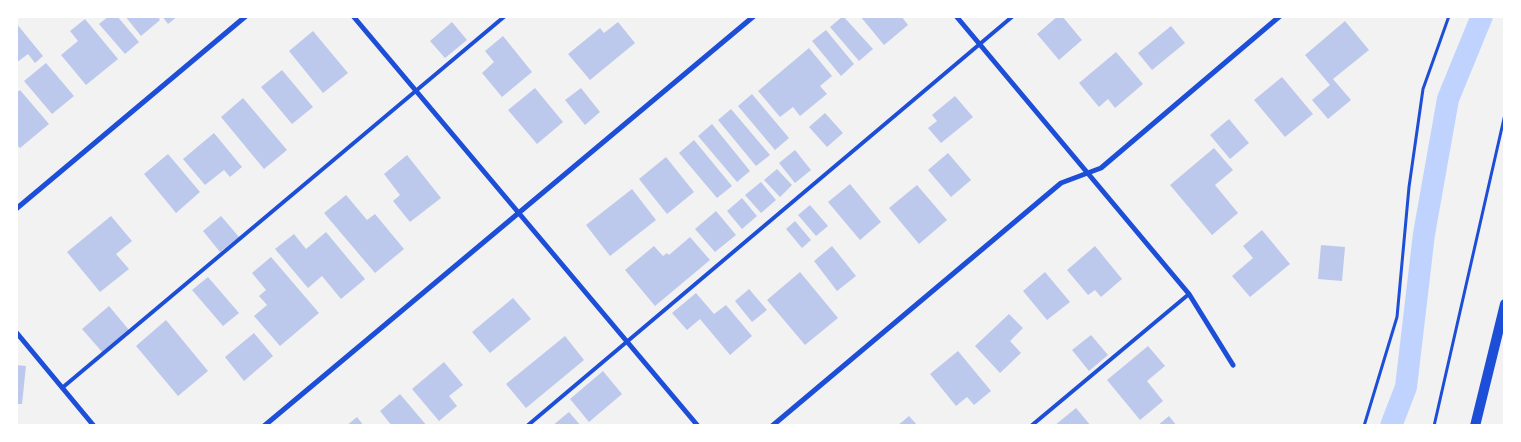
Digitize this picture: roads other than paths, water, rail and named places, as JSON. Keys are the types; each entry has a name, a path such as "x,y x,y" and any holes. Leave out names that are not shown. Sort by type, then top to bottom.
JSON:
{"main road":[{"path":"1475,426 1505,304"}],"street":[{"path":"16,209 246,16"},
{"path":"353,16 698,426"},
{"path":"264,426 754,16"},
{"path":"956,16 1189,294 1233,364"},
{"path":"772,426 1061,183 1100,168 1280,16"},
{"path":"16,332 94,426"}],"lane":[{"path":"62,388 506,16"},
{"path":"527,426 1013,16"},
{"path":"1031,426 1189,294"}],"waterway":[{"path":"1391,426 1406,387 1424,234 1448,99 1482,16"}]}
